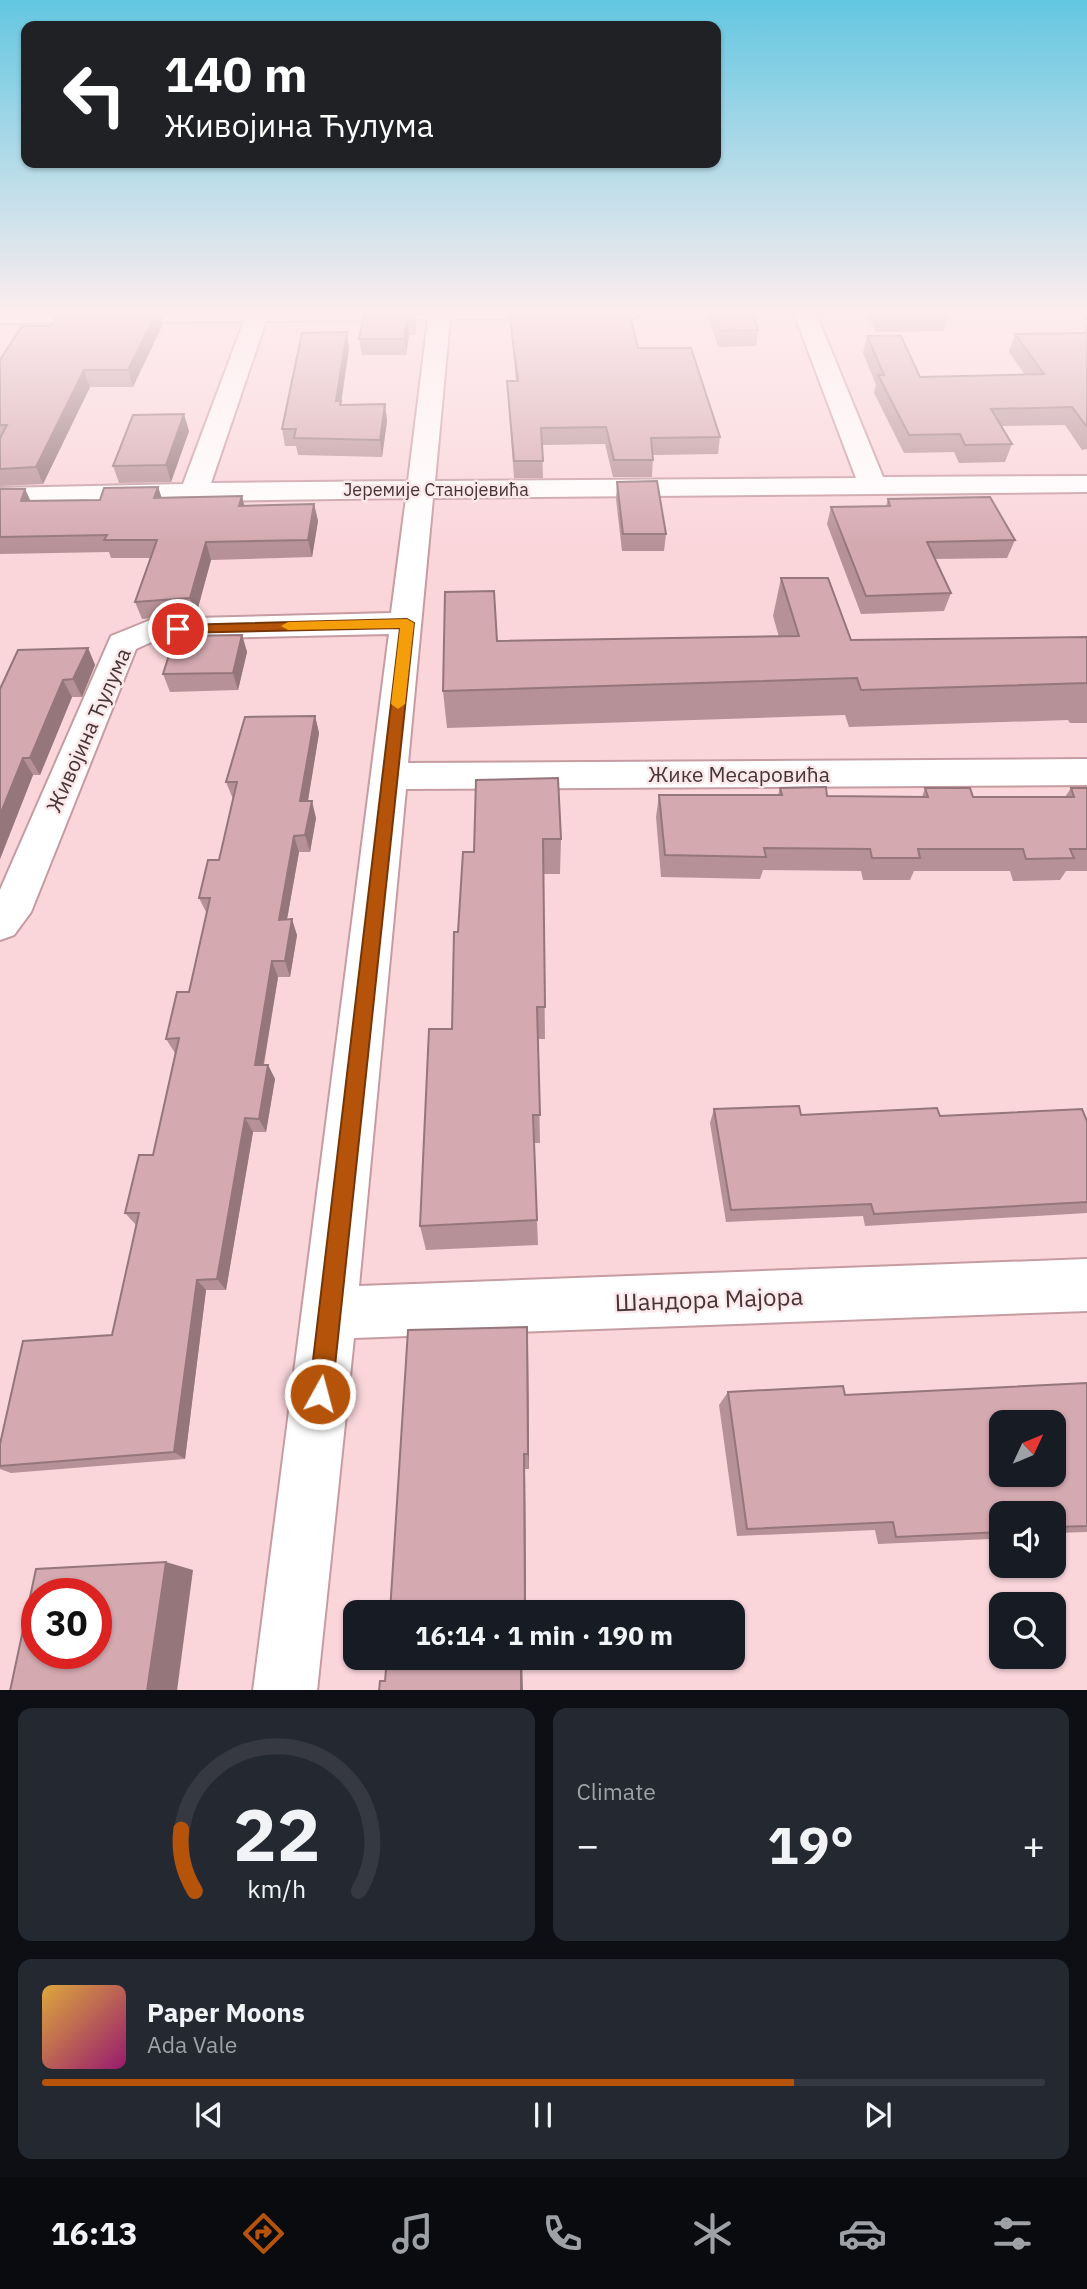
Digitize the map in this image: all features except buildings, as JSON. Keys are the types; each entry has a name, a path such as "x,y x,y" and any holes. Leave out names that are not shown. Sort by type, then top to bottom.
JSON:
{"street":[{"path":"194,491 230,390"},
{"path":"285,1690 330,1312 431,390"},
{"path":"835,390 873,486"},
{"name":"Јеремије Станојевића","path":"0,496 420,488 1087,484"},
{"name":"Живојина Ћулума","path":"0,923 11,912 122,643 153,629 407,623"},
{"name":"Жике Месаровића","path":"390,776 1087,772"},
{"name":"Шандора Мајора","path":"330,1312 1087,1285"}],"slow traffic":[{"path":"288,626 407,623 398,704"}],"route":[{"path":"178,629 407,623 320,1394"}]}
